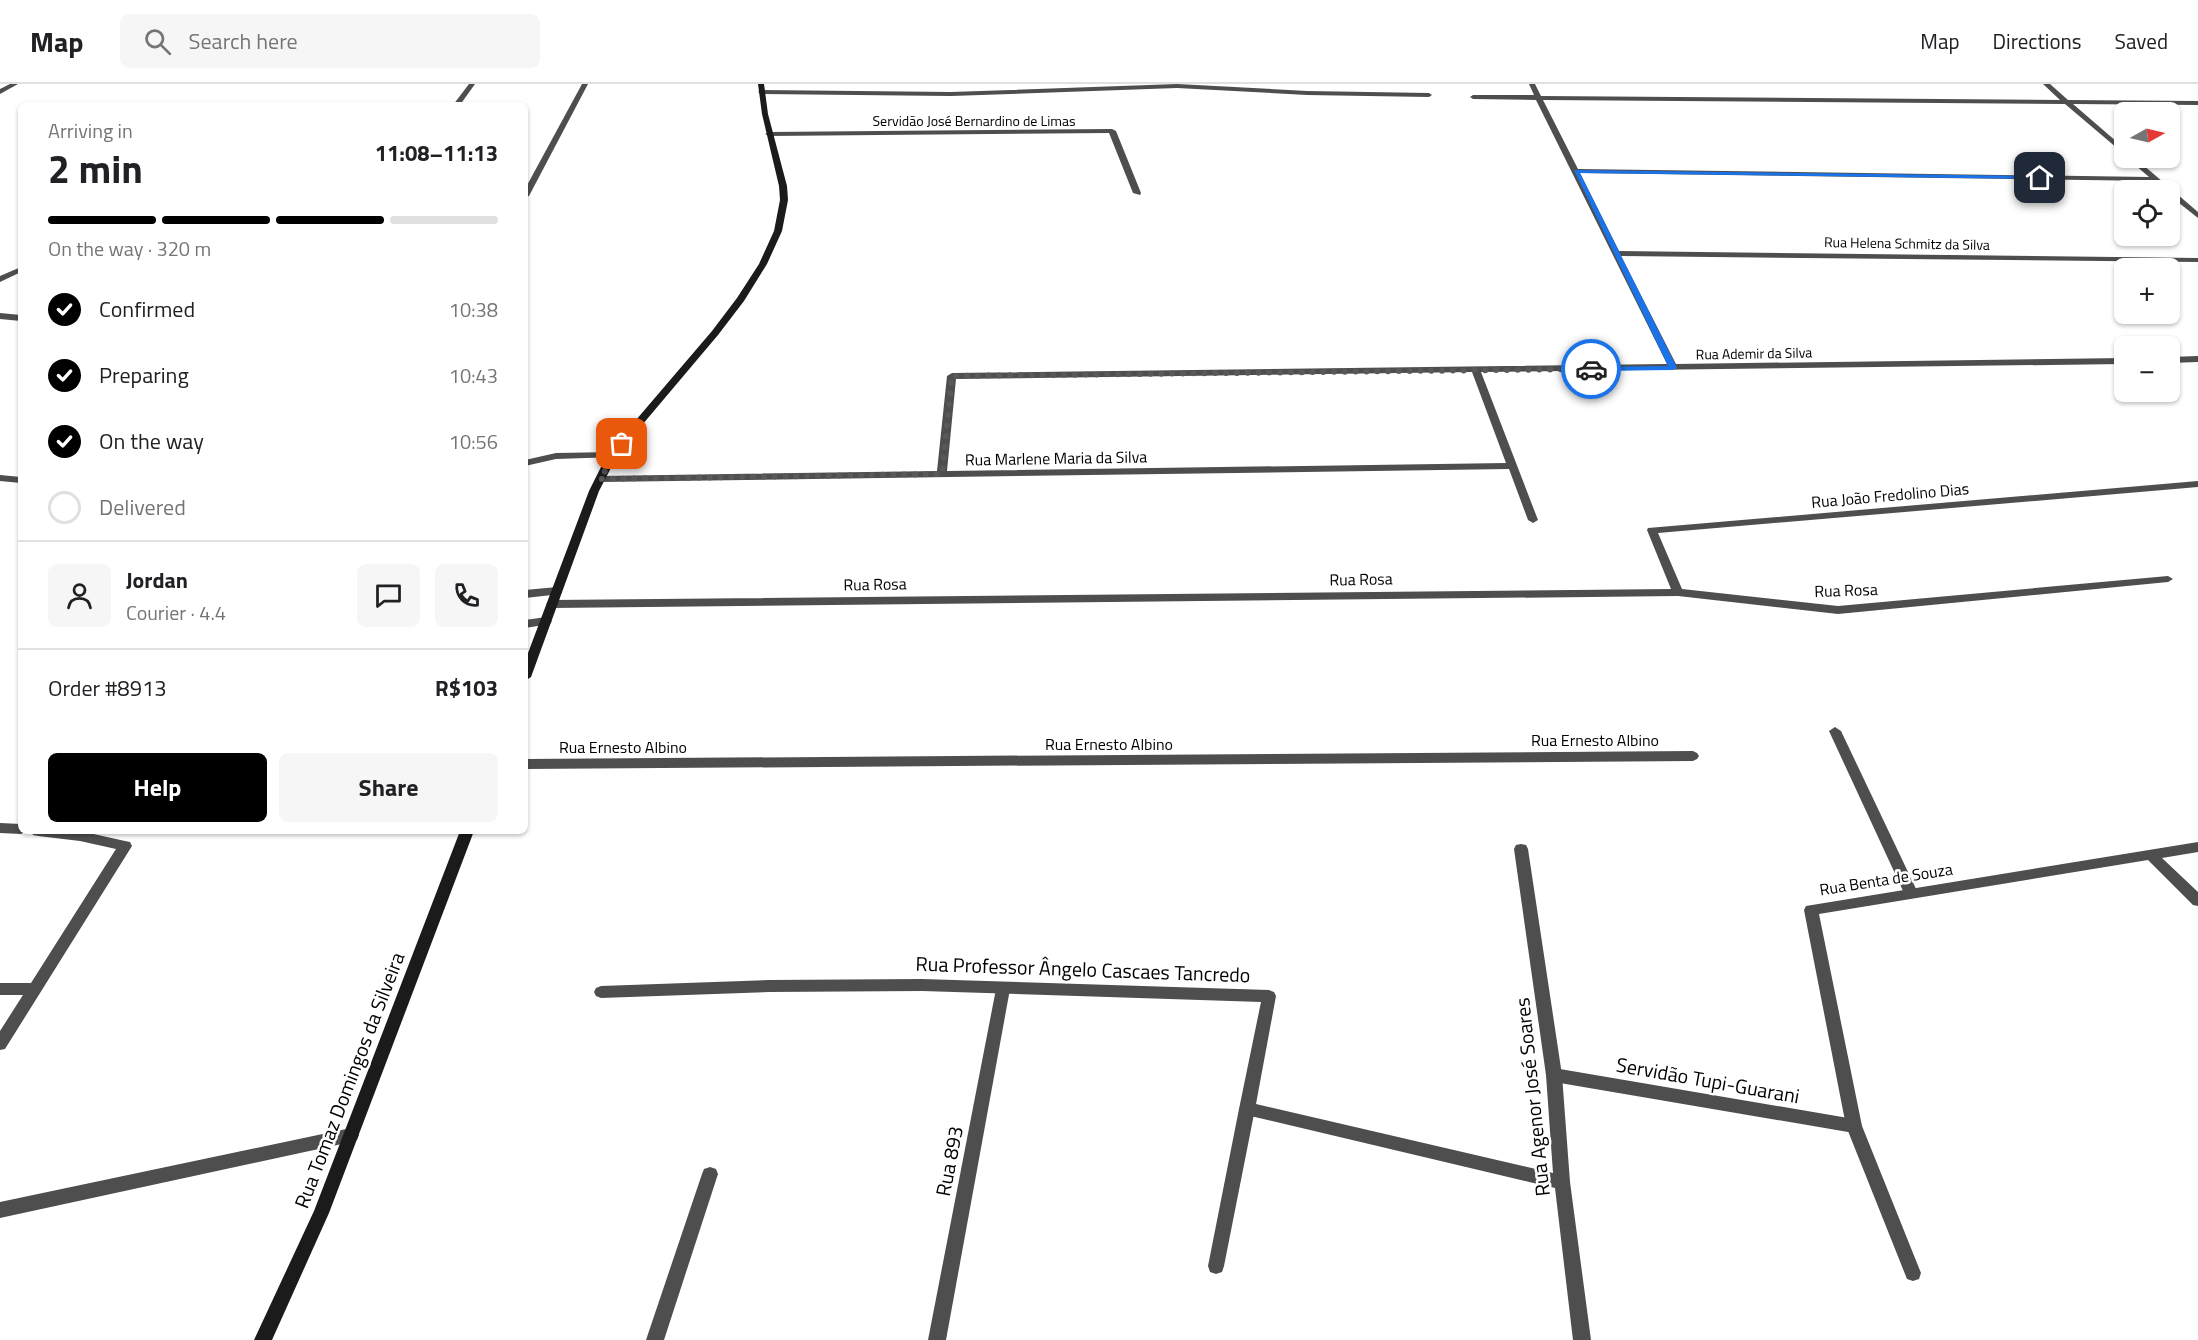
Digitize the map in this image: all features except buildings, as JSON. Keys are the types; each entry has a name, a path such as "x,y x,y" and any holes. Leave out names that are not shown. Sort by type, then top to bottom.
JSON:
{"main road":[{"path":"528,669 600,479 614,455 733,308 774,242 782,219 784,199 761,88"},
{"name":"Rua Tomaz Domingos da Silveira","path":"263,1340 321,1213 466,834"}],"street":[{"path":"0,92 15,84"},
{"path":"458,102 472,84"},
{"path":"528,190 585,84"},
{"path":"1532,84 1673,368"},
{"path":"2046,84 2114,143"},
{"path":"761,88 951,94 1177,86 1296,93 1429,95"},
{"path":"1473,98 2198,103"},
{"name":"Servidão José Bernardino de Limas","path":"769,134 1112,131 1137,193"},
{"path":"2143,168 2156,179"},
{"path":"1576,171 2156,179"},
{"path":"2180,200 2198,216"},
{"name":"Rua Helena Schmitz da Silva","path":"1616,253 2198,260"},
{"path":"0,279 18,270"},
{"path":"0,316 18,318"},
{"path":"2180,360 2198,359"},
{"name":"Rua Ademir da Silva","path":"942,474 952,376 2114,361"},
{"path":"1476,370 1533,520"},
{"path":"528,462 556,456 614,455"},
{"name":"Rua Marlene Maria da Silva","path":"600,479 1512,466"},
{"path":"0,478 18,480"},
{"name":"Rua João Fredolino Dias","path":"1678,592 1652,530 2198,484"},
{"name":"Rua Rosa","path":"552,604 1678,592 1838,609 2168,579"},
{"path":"528,594 557,591"},
{"path":"528,624 546,621"},
{"path":"1835,731 1911,893"},
{"name":"Rua Ernesto Albino","path":"528,764 1693,756"},
{"path":"0,828 18,829"},
{"path":"0,1044 125,846 63,834"},
{"name":"Rua Benta de Souza","path":"1913,1273 1854,1126 1811,910 2198,847"},
{"name":"Rua Agenor José Soares","path":"1521,849 1554,1075 1562,1182 1582,1340"},
{"path":"2151,855 2198,901"},
{"name":"Rua Professor Ângelo Cascaes Tancredo","path":"601,992 769,986 921,985 1269,996 1247,1109"},
{"path":"0,989 35,989"},
{"name":"Rua 893","path":"937,1340 1003,989"},
{"name":"Servidão Tupi-Guarani","path":"1554,1075 1854,1126"},
{"path":"1216,1266 1247,1109 1562,1182"},
{"path":"0,1210 351,1135"},
{"path":"655,1340 710,1174"}],"way so far":[{"path":"622,444 606,466 600,479 942,474 952,376 1591,369"}],"route":[{"path":"1591,369 1673,368 1576,171 2040,178"}]}
